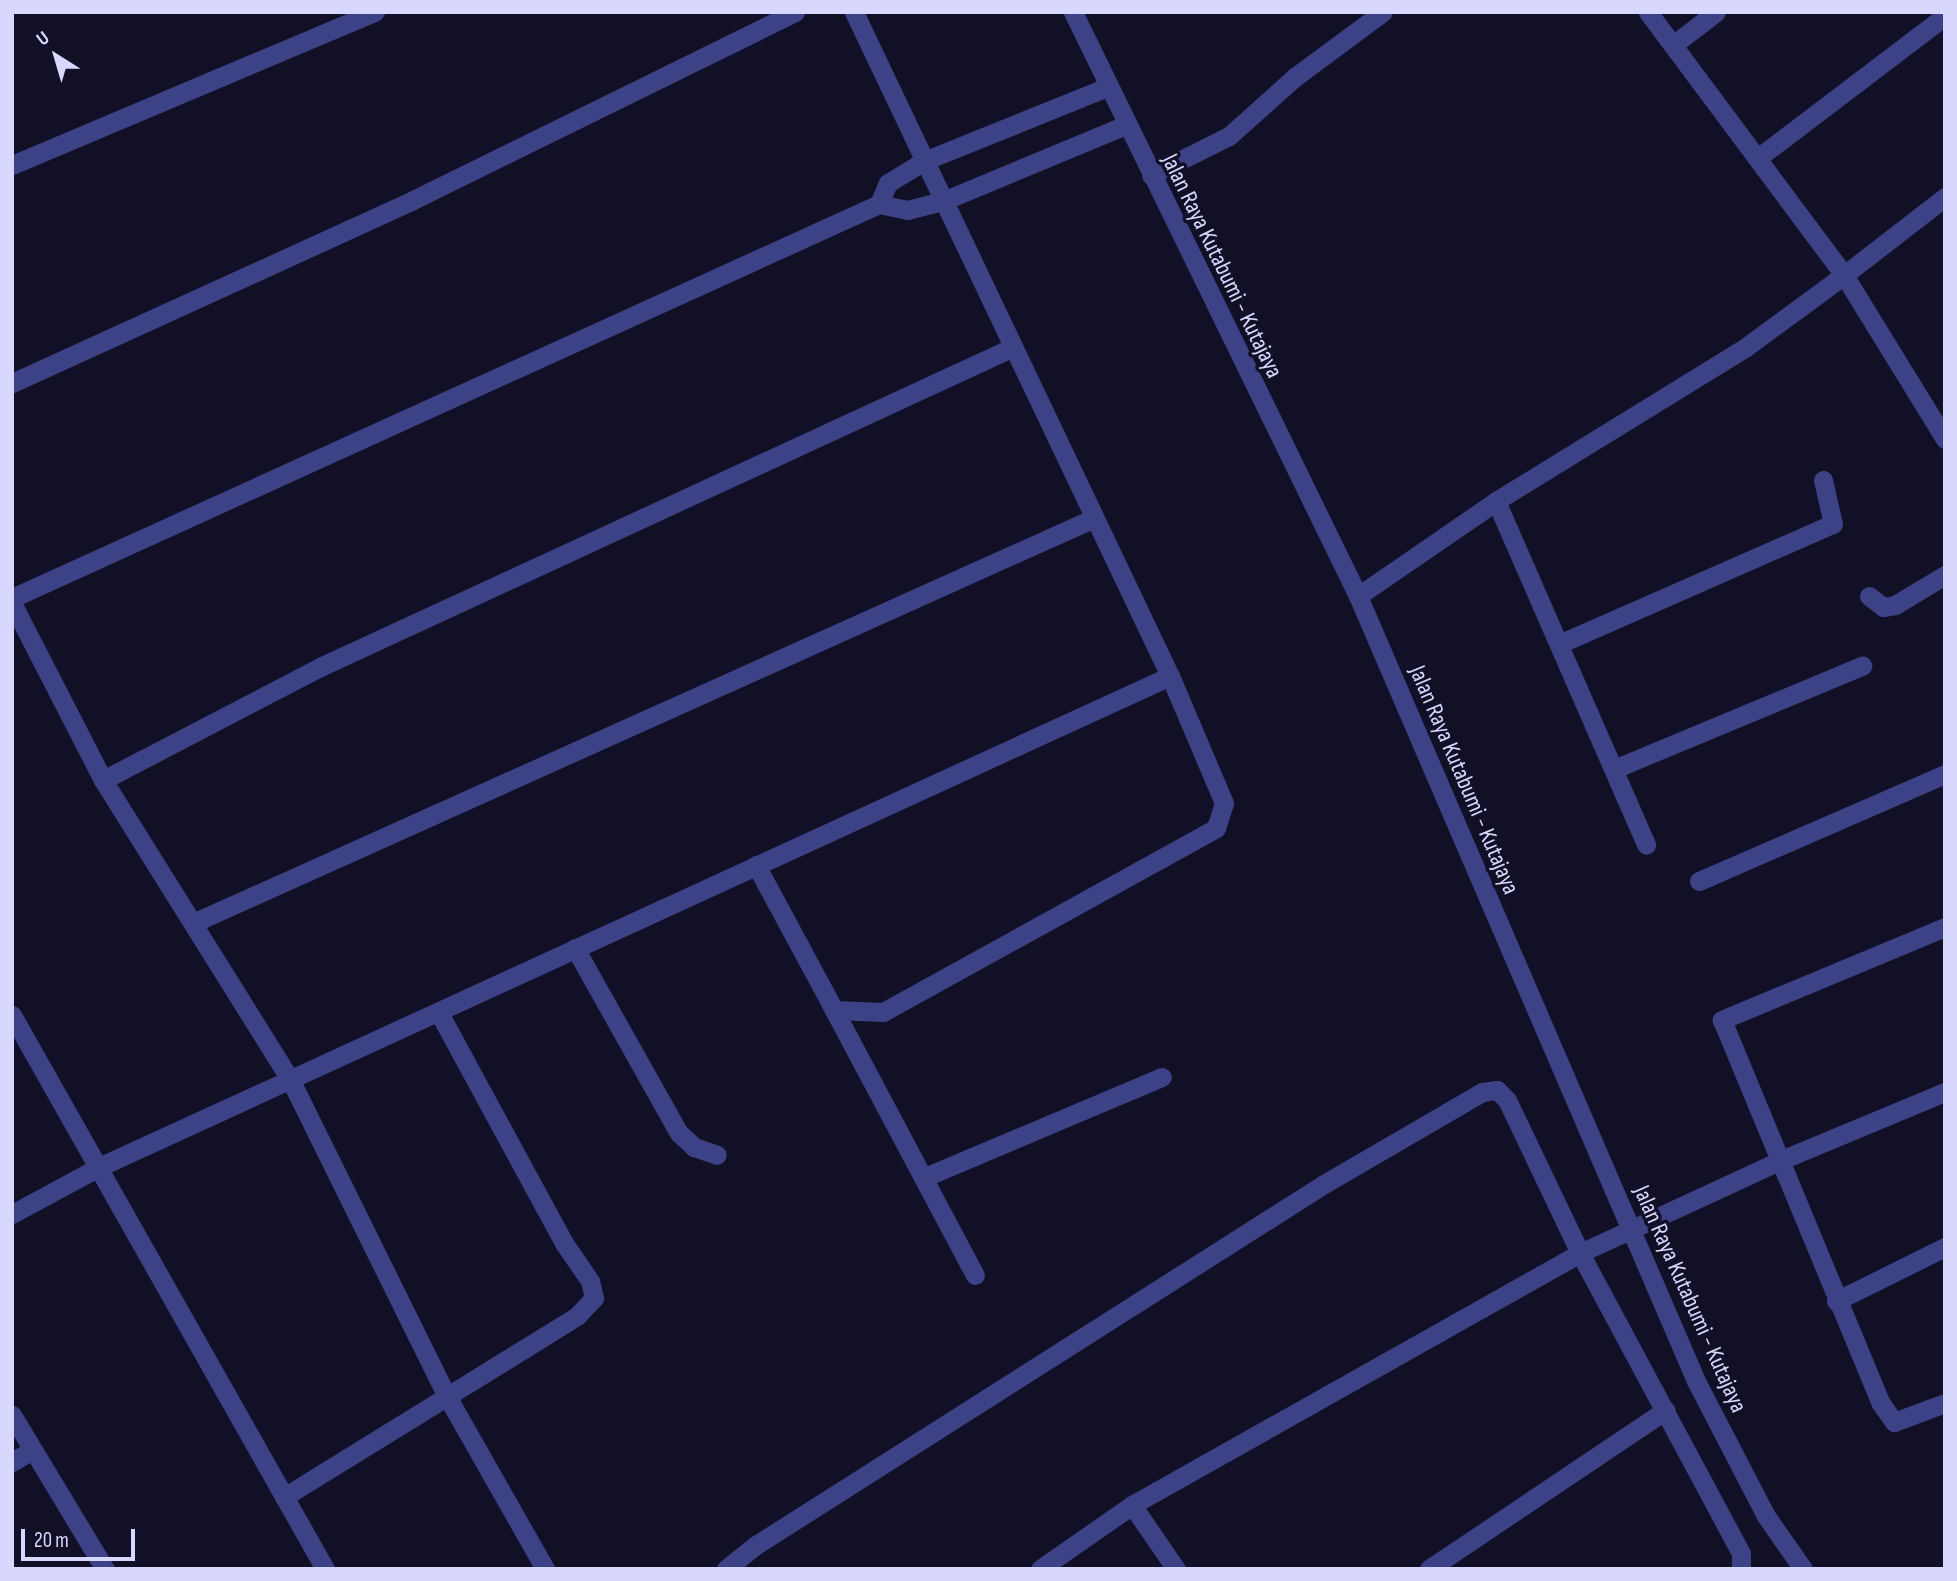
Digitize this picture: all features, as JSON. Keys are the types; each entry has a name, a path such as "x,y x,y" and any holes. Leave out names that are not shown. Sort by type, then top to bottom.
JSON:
{"street":[{"path":"12,165 375,12"},
{"path":"12,383 411,201 795,12"},
{"path":"834,1010 883,1012 1216,828 1224,803 1170,676 1011,348 854,12"},
{"path":"1151,175 1228,136 1295,77 1383,12"},
{"path":"1648,12 1759,157 1844,275 1945,439"},
{"path":"1673,46 1716,12"},
{"name":"Jalan Raya Kutabumi - Kutajaya","path":"1076,14 1107,87 1357,596 1696,1381 1766,1516 1803,1569"},
{"path":"1759,157 1945,16"},
{"path":"879,204 888,183 924,161 1107,87"},
{"path":"12,598 879,204 907,210 943,201 1126,125"},
{"path":"1357,596 1496,501 1746,347 1945,197"},
{"path":"103,780 320,667 1011,348"},
{"path":"1559,644 1833,524 1823,480"},
{"path":"1496,501 1614,769 1618,788 1646,845"},
{"path":"193,923 1094,518"},
{"path":"1869,596 1883,607 1895,605 1945,575"},
{"path":"12,603 103,780 290,1079 448,1398 545,1569"},
{"path":"1614,769 1863,666"},
{"path":"12,1214 99,1167 1170,676"},
{"path":"1699,881 1945,774"},
{"path":"756,865 975,1275"},
{"path":"1945,927 1722,1020 1836,1301 1891,1420 1945,1403"},
{"path":"575,948 679,1133 694,1147 717,1156"},
{"path":"284,1497 448,1398 583,1312 594,1298 590,1281 439,1013"},
{"path":"12,1015 325,1569"},
{"path":"925,1177 1163,1077"},
{"path":"726,1569 756,1545 1324,1184 1482,1092 1497,1090 1507,1100 1580,1253 1741,1553 1741,1569"},
{"path":"1040,1569 1132,1505 1580,1253 1779,1161 1945,1093"},
{"path":"1836,1301 1945,1247"},
{"path":"1429,1569 1666,1410"},
{"path":"12,1415 105,1569"},
{"path":"12,1462 32,1450"},
{"path":"1132,1505 1176,1569"}]}
